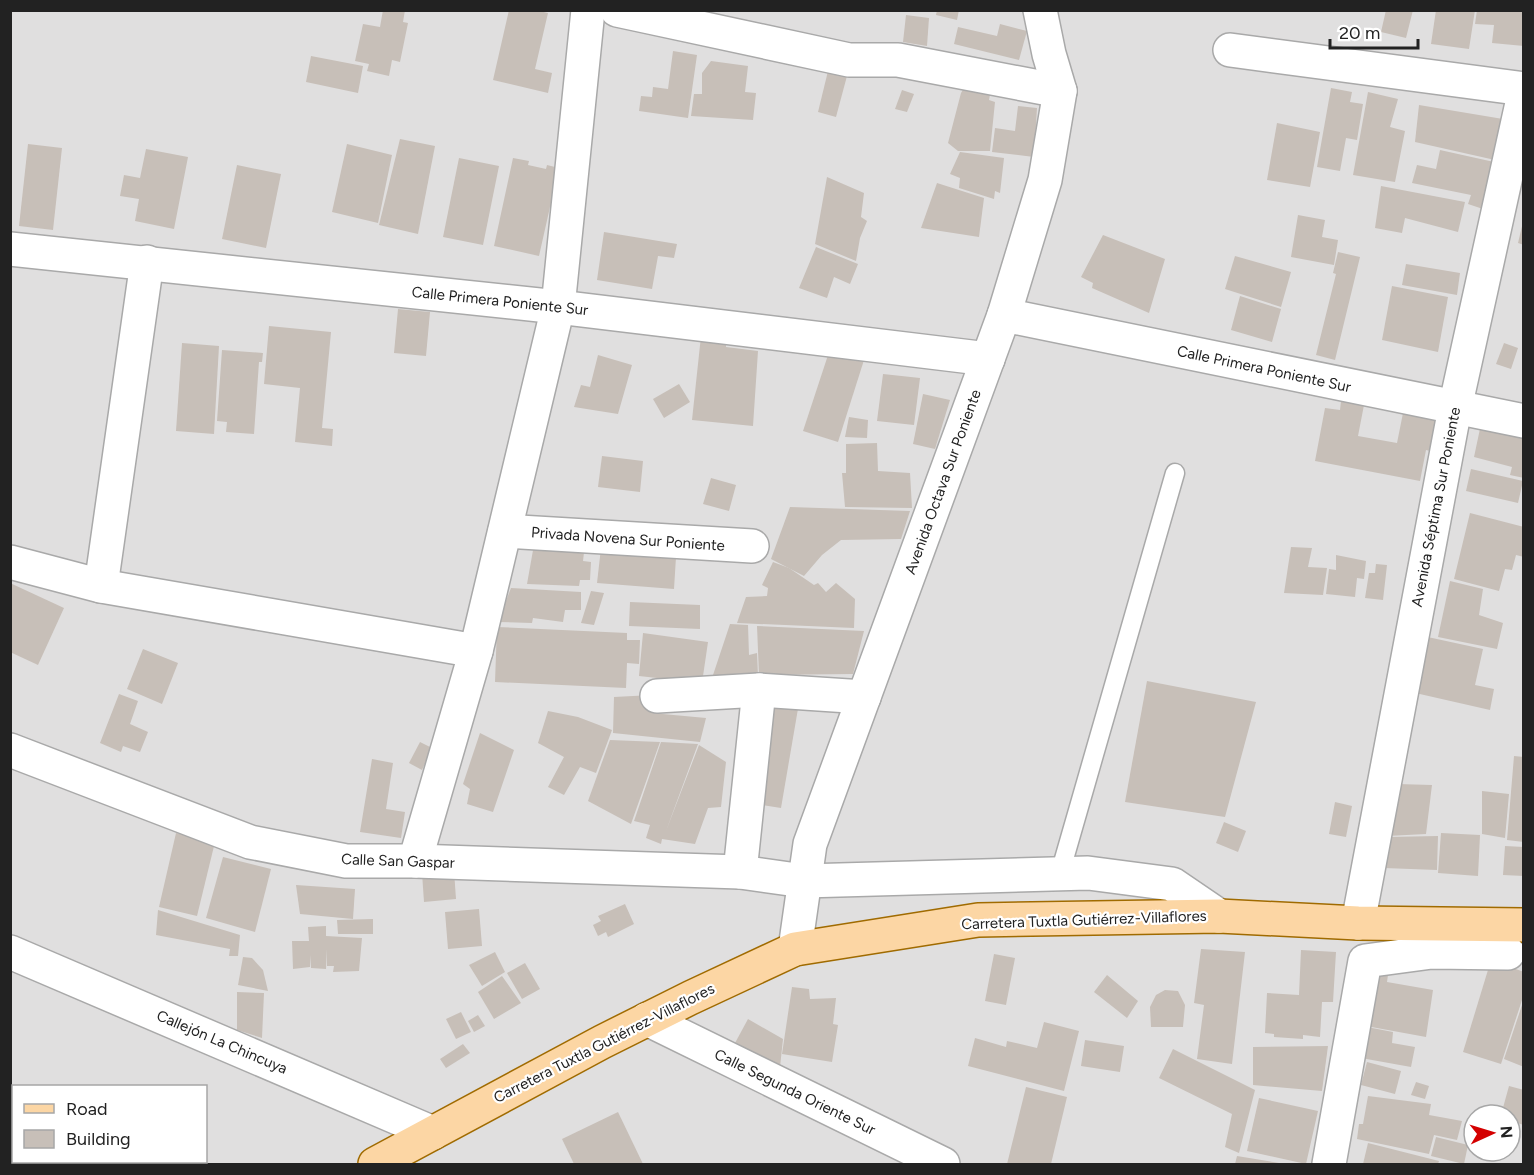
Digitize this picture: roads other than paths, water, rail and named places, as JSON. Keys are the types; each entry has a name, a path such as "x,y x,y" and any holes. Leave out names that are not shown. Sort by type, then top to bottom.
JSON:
{"main road":[{"name":"Carretera Tuxtla Gutiérrez-Villaflores","path":"391,1161 433,1133 648,1019 795,949 978,920 1219,916 1358,923 1513,940"}],"street":[{"path":"415,861 476,651 558,307 588,10"},
{"path":"617,10 849,60 898,60 1060,91"},
{"name":"Avenida Octava Sur Poniente","path":"795,949 810,844 1004,315 1046,180 1060,91 1049,54 1040,10"},
{"path":"1230,50 1524,89"},
{"name":"Avenida Séptima Sur Poniente","path":"1358,923 1455,408 1524,94"},
{"name":"Calle Primera Poniente Sur","path":"10,249 558,307 988,359"},
{"path":"101,586 147,262"},
{"name":"Calle Primera Poniente Sur","path":"1004,315 1524,421"},
{"name":"Privada Novena Sur Poniente","path":"504,531 752,546"},
{"path":"10,562 101,586 476,651"},
{"path":"740,872 759,690"},
{"path":"657,696 759,690 864,697"},
{"name":"Calle San Gaspar","path":"10,750 250,843 346,861 415,861 740,872 804,881 1088,873 1172,884 1219,916"},
{"path":"1329,1164 1365,961 1513,940"},
{"name":"Callejón La Chincuya","path":"10,952 433,1133"},
{"name":"Calle Segunda Oriente Sur","path":"648,1019 943,1164"}],"lane":[{"path":"1060,873 1175,473"}]}
